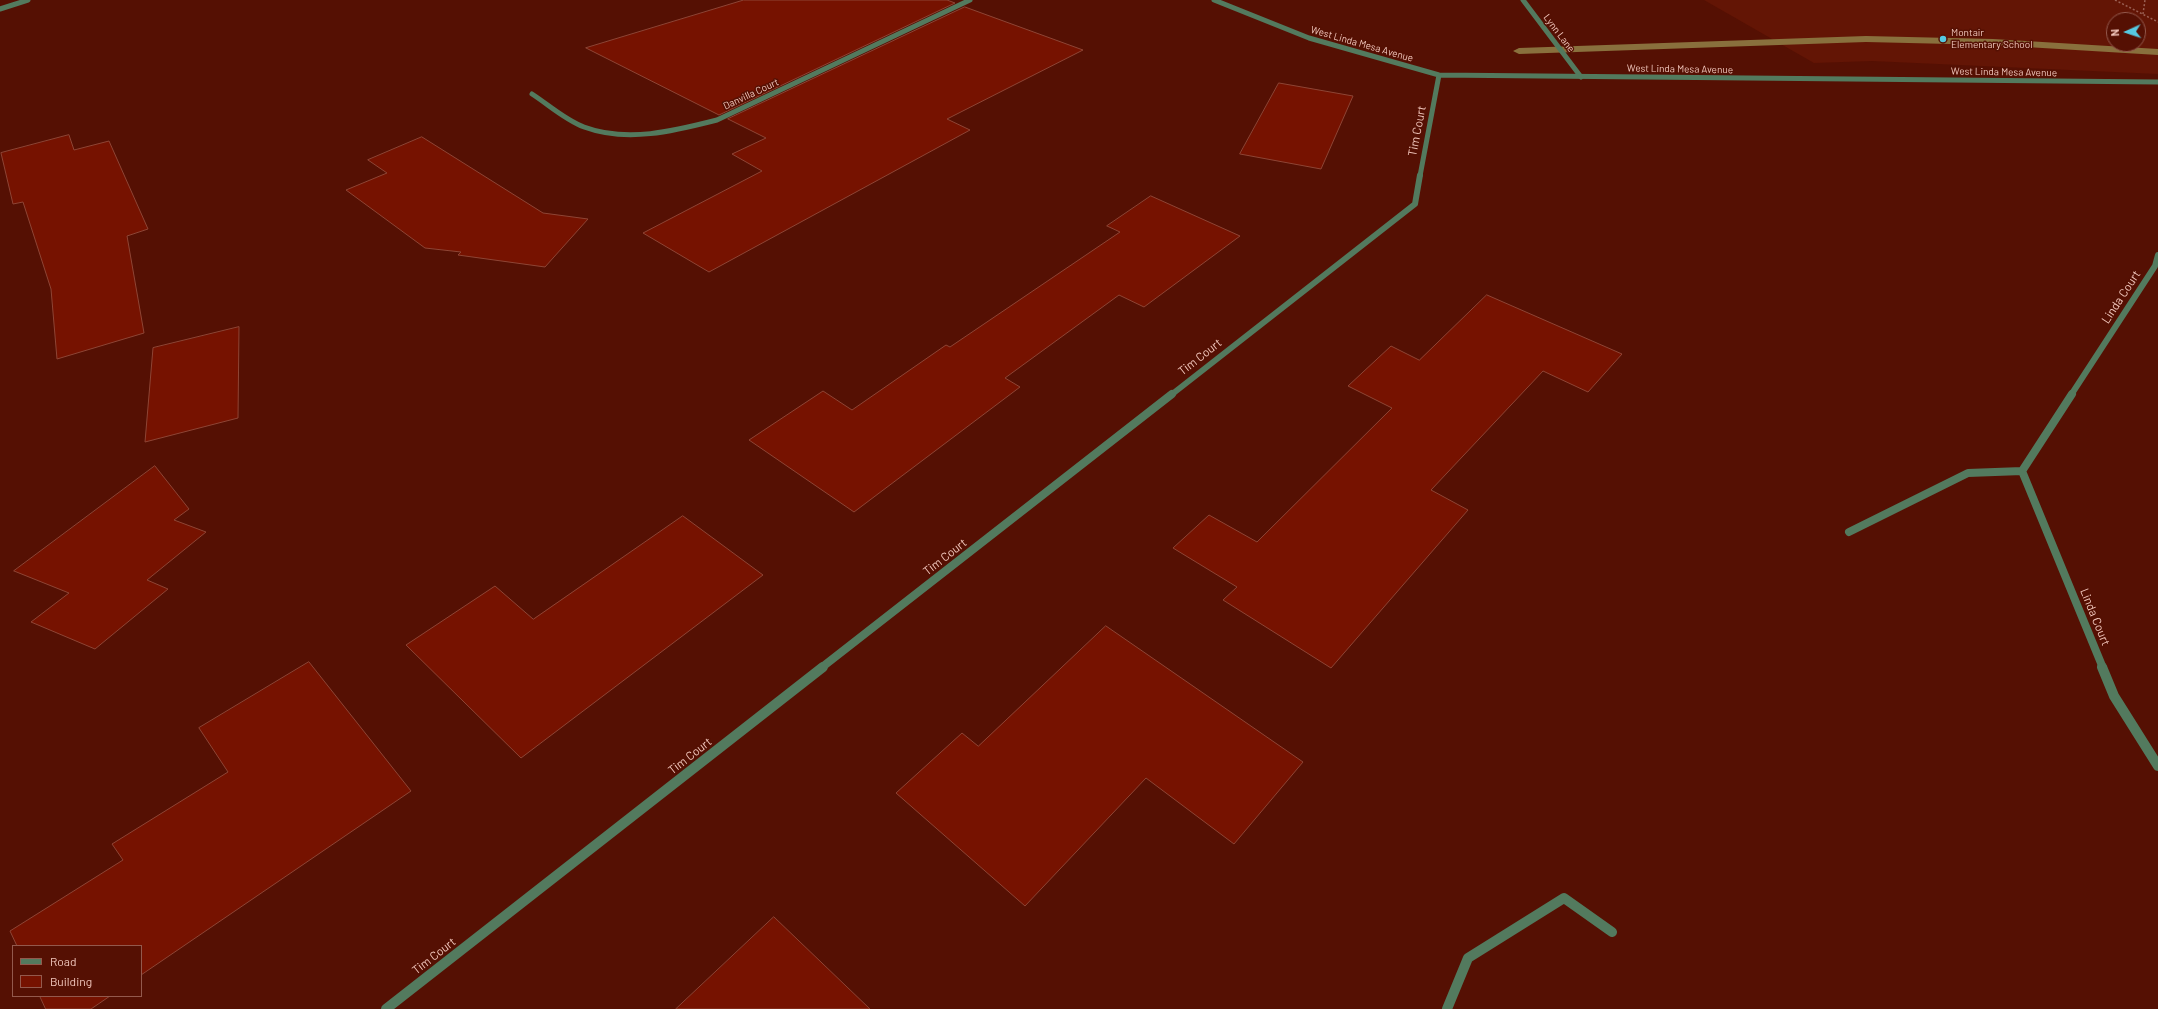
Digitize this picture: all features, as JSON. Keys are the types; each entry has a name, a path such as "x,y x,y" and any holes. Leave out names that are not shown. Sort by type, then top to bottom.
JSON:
{"street":[{"path":"0,9 28,0"},
{"name":"Danvilla Court","path":"532,94 582,126 611,135 682,129 717,120 970,0"},
{"name":"West Linda Mesa Avenue","path":"1214,0 1309,38 1439,75 2158,82"},
{"name":"Lynn Lane","path":"1523,0 1580,77"},
{"name":"Tim Court","path":"386,1009 1415,204 1439,75"},
{"name":"Linda Court","path":"2158,255 2155,266 2022,471 2114,696 2158,766"},
{"path":"1849,532 1968,473 2022,471"},
{"path":"1447,1009 1468,958 1564,898 1612,932"}],"path":[{"path":"2115,0 2139,12"},
{"path":"2143,12 2145,0"},
{"path":"2146,16 2158,22"}],"shaded area":[{"name":"Montair Elementary School","path":"1704,0 2158,0 2158,74 1872,61 1814,63"}],"building":[{"path":"744,0 947,0 955,3 719,115 586,48"},
{"path":"965,7 1083,50 947,119 970,130 709,272 643,233 762,171 732,154 766,138 728,119"},
{"path":"1279,83 1353,96 1321,169 1240,154"},
{"path":"69,135 74,150 109,141 148,229 127,236 144,333 57,359 51,289 23,202 13,204 1,153"},
{"path":"422,137 543,213 588,219 545,267 458,255 461,252 425,248 346,190 387,173 368,160"},
{"path":"1151,196 1240,236 1144,307 1119,295 1005,378 1020,387 854,512 749,440 823,391 852,410 946,345 950,347 1120,232 1107,226"},
{"path":"1487,295 1622,354 1588,392 1543,371 1431,490 1468,510 1331,668 1223,600 1237,587 1173,548 1209,515 1257,542 1392,408 1348,386 1391,346 1419,360"},
{"path":"239,327 238,418 145,442 153,348"},
{"path":"155,466 189,509 174,520 206,532 147,580 168,589 95,649 31,622 69,593 14,571"},
{"path":"683,516 763,575 521,758 406,645 495,586 533,619"},
{"path":"1106,626 1303,762 1234,844 1146,778 1025,906 896,793 962,733 978,746"},
{"path":"309,662 411,791 142,974 142,945 17,945 10,931 123,860 112,844 228,772 199,728"},
{"path":"774,917 870,1009 676,1009"},
{"path":"40,997 109,997 91,1009 46,1009"}],"waterway":[{"path":"1519,51 1866,39 1993,42 2158,52"}],"place":[{"name":"Montair Elementary School","path":"1943,39"}]}
